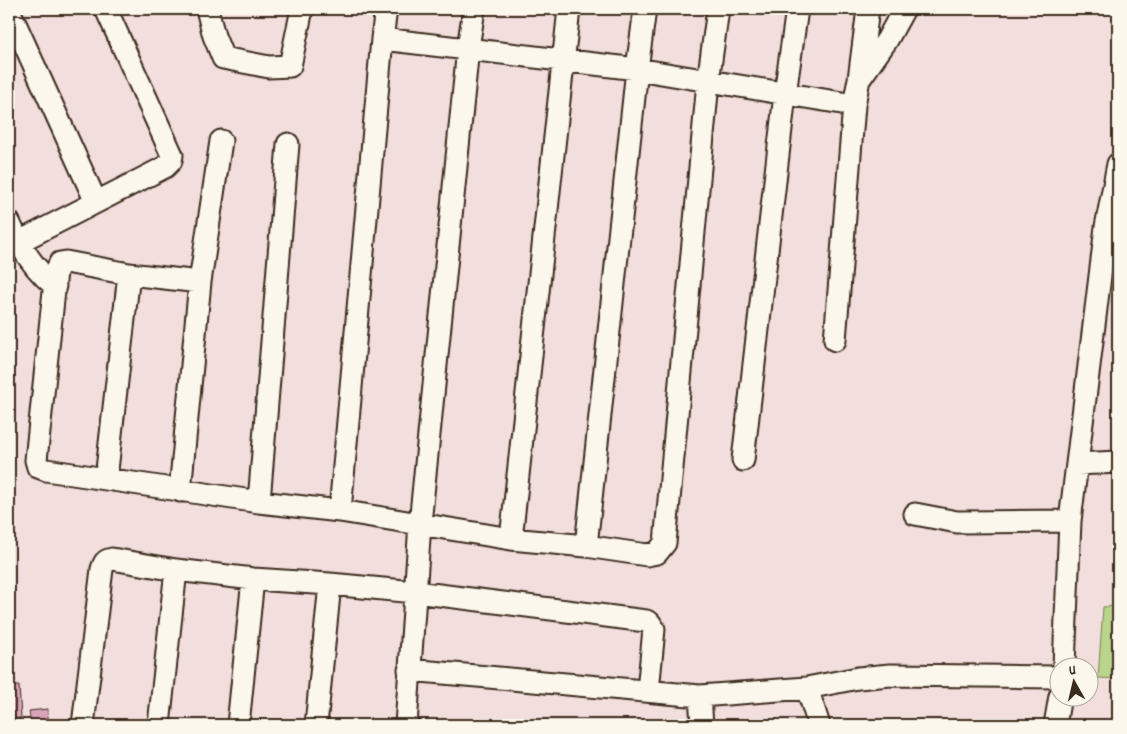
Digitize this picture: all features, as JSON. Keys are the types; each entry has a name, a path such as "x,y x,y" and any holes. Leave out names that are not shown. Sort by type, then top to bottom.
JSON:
{"street":[{"path":"14,244 165,167 171,161 172,155 106,9"},
{"path":"208,10 214,36 223,58 269,67 290,66 302,9"},
{"path":"340,511 386,9"},
{"path":"406,725 420,524 468,48 474,9"},
{"path":"511,539 569,9"},
{"path":"586,546 645,9"},
{"path":"200,282 129,274 66,262 60,263 56,272 36,460 38,467 106,480 258,502 340,511 511,539 586,546 647,555 657,553 665,543 708,82 718,9"},
{"path":"743,460 785,94 797,9"},
{"path":"834,340 854,105 868,9"},
{"path":"859,79 888,40 904,9"},
{"path":"9,10 96,202"},
{"path":"382,39 468,48 562,62 637,69 854,105"},
{"path":"180,491 200,282 221,141"},
{"path":"258,502 288,144"},
{"path":"1064,656 1070,522 1076,464 1106,227 1115,205 1118,164"},
{"path":"9,222 14,244 44,278 55,286"},
{"path":"106,480 129,274"},
{"path":"1076,464 1118,462"},
{"path":"916,514 957,522 1070,522"},
{"path":"83,725 104,563 112,559 176,570 253,579 415,592 646,621 650,622 654,629 648,690"},
{"path":"159,725 176,570"},
{"path":"238,725 253,579"},
{"path":"316,725 330,584"},
{"path":"409,670 700,696 807,688 858,678 890,675 1050,677"},
{"path":"807,688 819,725"},
{"path":"700,696 702,725"},
{"path":"1055,725 1058,706"}],"green space":[{"path":"1118,606 1118,679 1100,678 1103,607"}],"building":[{"path":"9,686 19,686 21,718 9,719"},
{"path":"47,709 49,725 31,725 29,711"},
{"path":"69,722 69,725 56,725"}]}
